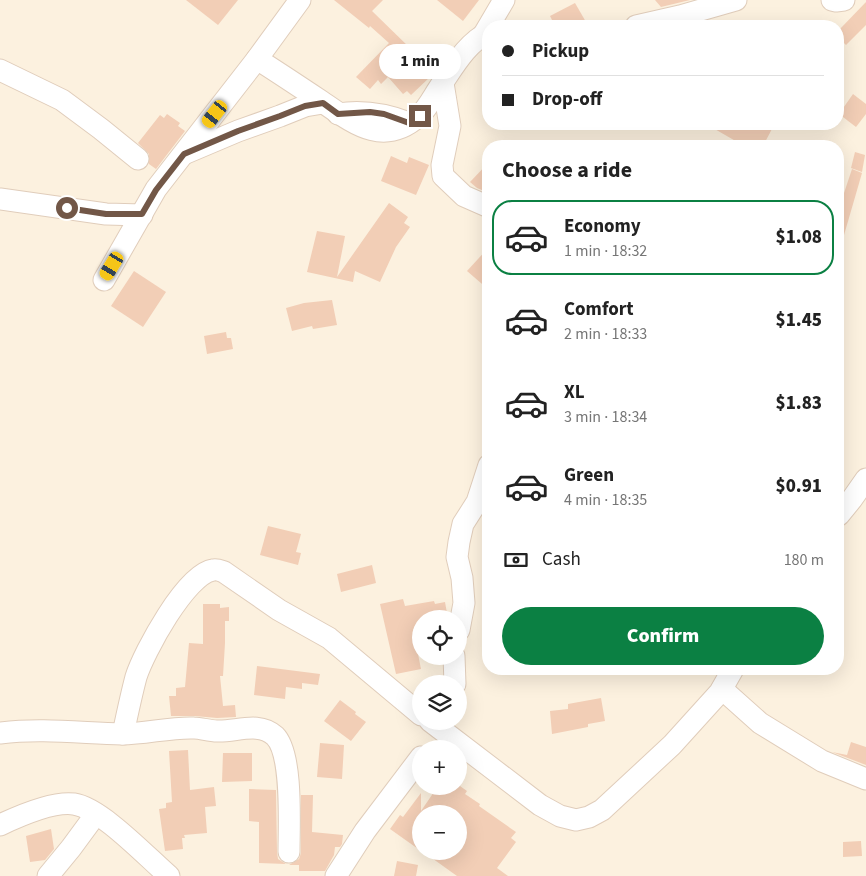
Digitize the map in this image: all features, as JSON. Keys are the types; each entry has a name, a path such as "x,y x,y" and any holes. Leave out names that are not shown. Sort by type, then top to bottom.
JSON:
{"street":[{"path":"104,280 156,190 258,59 300,0"},
{"path":"493,20 504,0"},
{"path":"662,20 735,0"},
{"path":"832,0 844,0"},
{"path":"184,154 305,106 384,114 409,123 420,116 458,60 482,37"},
{"path":"258,59 331,108"},
{"path":"0,70 62,100 138,159"},
{"path":"443,83 450,126 442,166 443,176 464,196 482,204"},
{"path":"0,199 106,214 142,214"},
{"path":"844,509 866,479"},
{"path":"463,610 462,578 457,557 459,542 463,524 478,502 482,489"},
{"path":"123,734 136,676 151,643 169,612 196,580 204,573 215,569 224,572 279,610 330,638 412,707"},
{"path":"447,730 540,805 560,816 576,820 589,817 602,810 621,794 672,745 722,689 730,675"},
{"path":"722,689 760,724 822,761 866,779"},
{"path":"0,733 35,730 123,734 194,728 218,731 258,727 268,731 281,746 287,773 289,852"},
{"path":"336,876 365,831 412,769"},
{"path":"0,825 20,815 52,806 74,804 91,810 116,828 169,876"},
{"path":"48,876 72,848 96,814"}],"building":[{"path":"186,0 238,0 218,25"},
{"path":"334,0 383,0 372,11 412,50 409,53 430,77 411,95 407,91 403,94 388,77 381,84 378,80 370,89 356,77 389,43 370,26 369,28"},
{"path":"437,0 479,0 463,21"},
{"path":"655,0 690,0 661,7"},
{"path":"866,2 866,25 846,45 844,43 844,25"},
{"path":"575,3 585,20 552,20 550,16"},
{"path":"853,94 866,104 866,114 856,127 844,118 844,107"},
{"path":"167,114 180,123 178,126 185,131 156,169 149,164 149,154 138,143 160,115 164,118"},
{"path":"716,130 771,130 766,140 734,140"},
{"path":"855,152 865,155 862,172 851,168"},
{"path":"391,156 407,163 409,157 429,165 416,195 381,181"},
{"path":"482,169 482,190 470,182"},
{"path":"852,169 862,173 844,235 844,193"},
{"path":"389,203 408,217 404,223 410,227 396,247 380,282 355,271 353,282 307,272 317,231 345,236 337,277"},
{"path":"482,255 482,284 467,271"},
{"path":"134,271 166,292 143,327 111,306"},
{"path":"332,300 337,325 313,329 312,326 292,331 286,308 304,303"},
{"path":"226,332 227,338 231,338 233,349 207,354 204,336"},
{"path":"268,526 301,534 296,552 301,553 298,565 260,555"},
{"path":"372,565 376,583 341,592 337,574"},
{"path":"403,599 405,606 434,601 435,604 445,602 446,610 412,610 412,665 420,665 421,669 396,674 380,604"},
{"path":"203,604 220,604 220,608 229,607 229,621 225,621 223,676 220,676 223,706 235,705 236,717 171,716 169,696 176,696 176,688 185,687 189,643 203,644"},
{"path":"257,666 320,674 318,685 302,683 302,689 286,687 285,699 254,695"},
{"path":"601,698 605,721 588,724 588,727 552,734 550,711 568,709 568,704"},
{"path":"340,700 366,722 351,741 324,721"},
{"path":"851,742 866,747 866,765 832,752 847,755"},
{"path":"320,743 344,745 342,779 317,777"},
{"path":"188,750 190,790 214,787 216,806 205,807 207,833 184,835 185,838 182,838 183,849 165,851 159,809 166,808 166,803 172,802 169,751"},
{"path":"223,753 252,753 252,781 222,782"},
{"path":"249,789 276,790 277,852 278,859 286,864 259,863 259,822 249,821"},
{"path":"301,795 313,795 312,832 343,835 342,844 340,847 335,847 334,855 325,871 299,871 299,865 289,865 299,859 301,853"},
{"path":"420,795 421,805 412,805"},
{"path":"432,795 466,795 516,832 511,838 516,842 497,868 508,876 457,876 435,860 467,860 467,805 425,805"},
{"path":"412,805 412,845 390,829 400,815 403,817"},
{"path":"51,829 54,849 45,860 30,862 26,836"},
{"path":"861,841 862,856 843,857 843,842"},
{"path":"397,861 418,865 416,876 394,876"}],"route":[{"path":"67,208 106,214 142,214 156,190 184,154 305,106 323,103 338,114 370,112 384,114 409,123 420,116"}]}
